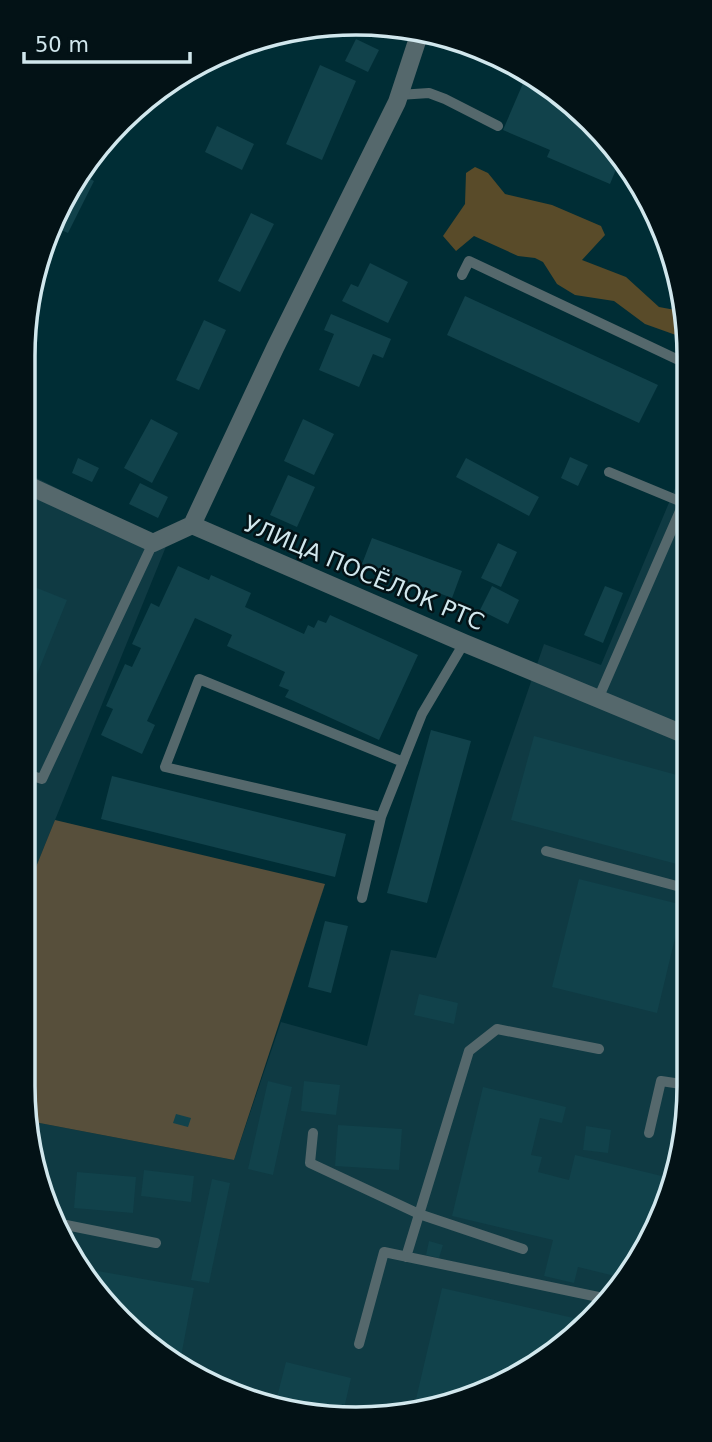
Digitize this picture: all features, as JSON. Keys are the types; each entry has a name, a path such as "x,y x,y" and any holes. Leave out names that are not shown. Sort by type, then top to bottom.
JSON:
{"street":[{"path":"35,488 153,542 192,525 399,95 417,41"},
{"name":"УЛИЦА ПОСЁЛОК РТС","path":"192,525 677,731"}],"lane":[{"path":"399,95 429,93 498,126"},
{"path":"462,275 469,261 677,359"},
{"path":"609,472 677,496"},
{"path":"598,699 677,517"},
{"path":"35,777 42,779 153,542"},
{"path":"362,898 382,817 422,714 464,643"},
{"path":"382,817 165,767 199,679 403,762"},
{"path":"546,851 677,886"},
{"path":"406,1257 469,1051 497,1029 599,1049"},
{"path":"649,1133 661,1081 677,1083"},
{"path":"313,1133 310,1163 419,1214 523,1249"},
{"path":"67,1225 156,1243"},
{"path":"359,1344 384,1252 598,1297"}],"shaded area":[{"path":"475,167 488,173 505,194 552,205 601,226 605,235 582,260 626,277 659,307 673,310 676,335 645,324 614,301 575,295 557,284 543,262 535,258 518,256 474,236 456,251 443,236 465,204 466,173"},
{"path":"35,477 167,544 35,869"},
{"path":"677,484 676,1107 671,1149 660,1189 634,1246 597,1298 551,1341 498,1374 439,1396 377,1406 314,1404 253,1390 195,1364 161,1341 129,1313 89,1264 59,1209 41,1149 37,1123 234,1160 281,1022 367,1046 391,950 436,958 544,644 601,665"},
{"path":"55,820 325,884 234,1160 37,1123 35,1086 35,869"}],"building":[{"path":"356,39 379,50 368,72 345,61"},
{"path":"320,65 356,81 322,160 286,144"},
{"path":"523,82 568,115 597,144 616,169 610,184 547,157 550,150 503,130"},
{"path":"217,126 254,144 242,170 205,152"},
{"path":"89,178 94,181 68,233 61,230"},
{"path":"251,213 274,224 240,292 218,281"},
{"path":"370,263 408,282 388,323 342,301 351,284 358,287"},
{"path":"465,296 658,385 639,423 447,335"},
{"path":"331,314 391,339 383,358 373,354 359,387 319,370 334,334 324,330"},
{"path":"204,320 226,330 199,390 176,380"},
{"path":"151,419 178,433 152,483 124,468"},
{"path":"303,419 334,434 314,475 284,461"},
{"path":"570,457 588,465 578,486 561,478"},
{"path":"78,458 99,468 92,482 72,473"},
{"path":"466,458 539,497 529,516 456,477"},
{"path":"288,475 315,487 297,527 270,515"},
{"path":"140,483 168,497 158,518 129,504"},
{"path":"372,538 462,571 452,598 362,564"},
{"path":"498,543 517,552 501,587 481,578"},
{"path":"178,566 209,580 211,575 251,593 245,607 304,634 308,625 314,628 318,620 326,623 330,615 418,655 379,740 285,697 289,690 279,686 285,672 227,646 232,635 195,618 147,721 155,725 142,754 101,735 113,709 106,706 125,664 132,667 141,648 132,644 151,603 159,607"},
{"path":"492,586 519,600 508,624 480,610"},
{"path":"605,586 623,593 603,643 584,635"},
{"path":"35,587 67,600 35,679"},
{"path":"431,730 471,741 427,903 387,893"},
{"path":"534,736 677,775 677,864 511,820"},
{"path":"112,776 346,834 335,877 101,819"},
{"path":"579,879 677,904 677,930 657,1013 552,987"},
{"path":"325,921 348,926 331,993 308,987"},
{"path":"419,994 458,1003 454,1024 414,1015"},
{"path":"268,1081 292,1087 273,1175 248,1169"},
{"path":"304,1081 340,1085 336,1115 301,1111"},
{"path":"483,1087 566,1107 562,1123 540,1118 531,1155 542,1157 538,1172 569,1180 575,1155 664,1176 644,1228 615,1276 578,1267 574,1283 544,1276 553,1240 452,1216"},
{"path":"176,1114 191,1118 188,1127 173,1123"},
{"path":"338,1125 402,1129 399,1170 335,1166"},
{"path":"586,1126 611,1130 608,1153 583,1150"},
{"path":"144,1170 194,1176 191,1202 141,1196"},
{"path":"77,1172 136,1177 133,1213 74,1208"},
{"path":"212,1179 230,1183 209,1283 191,1280"},
{"path":"429,1241 443,1245 439,1258 426,1255"},
{"path":"93,1270 194,1288 181,1355 129,1313"},
{"path":"442,1288 577,1319 534,1353 498,1374 459,1390 415,1402"},
{"path":"286,1362 351,1378 344,1406 277,1397"}]}
